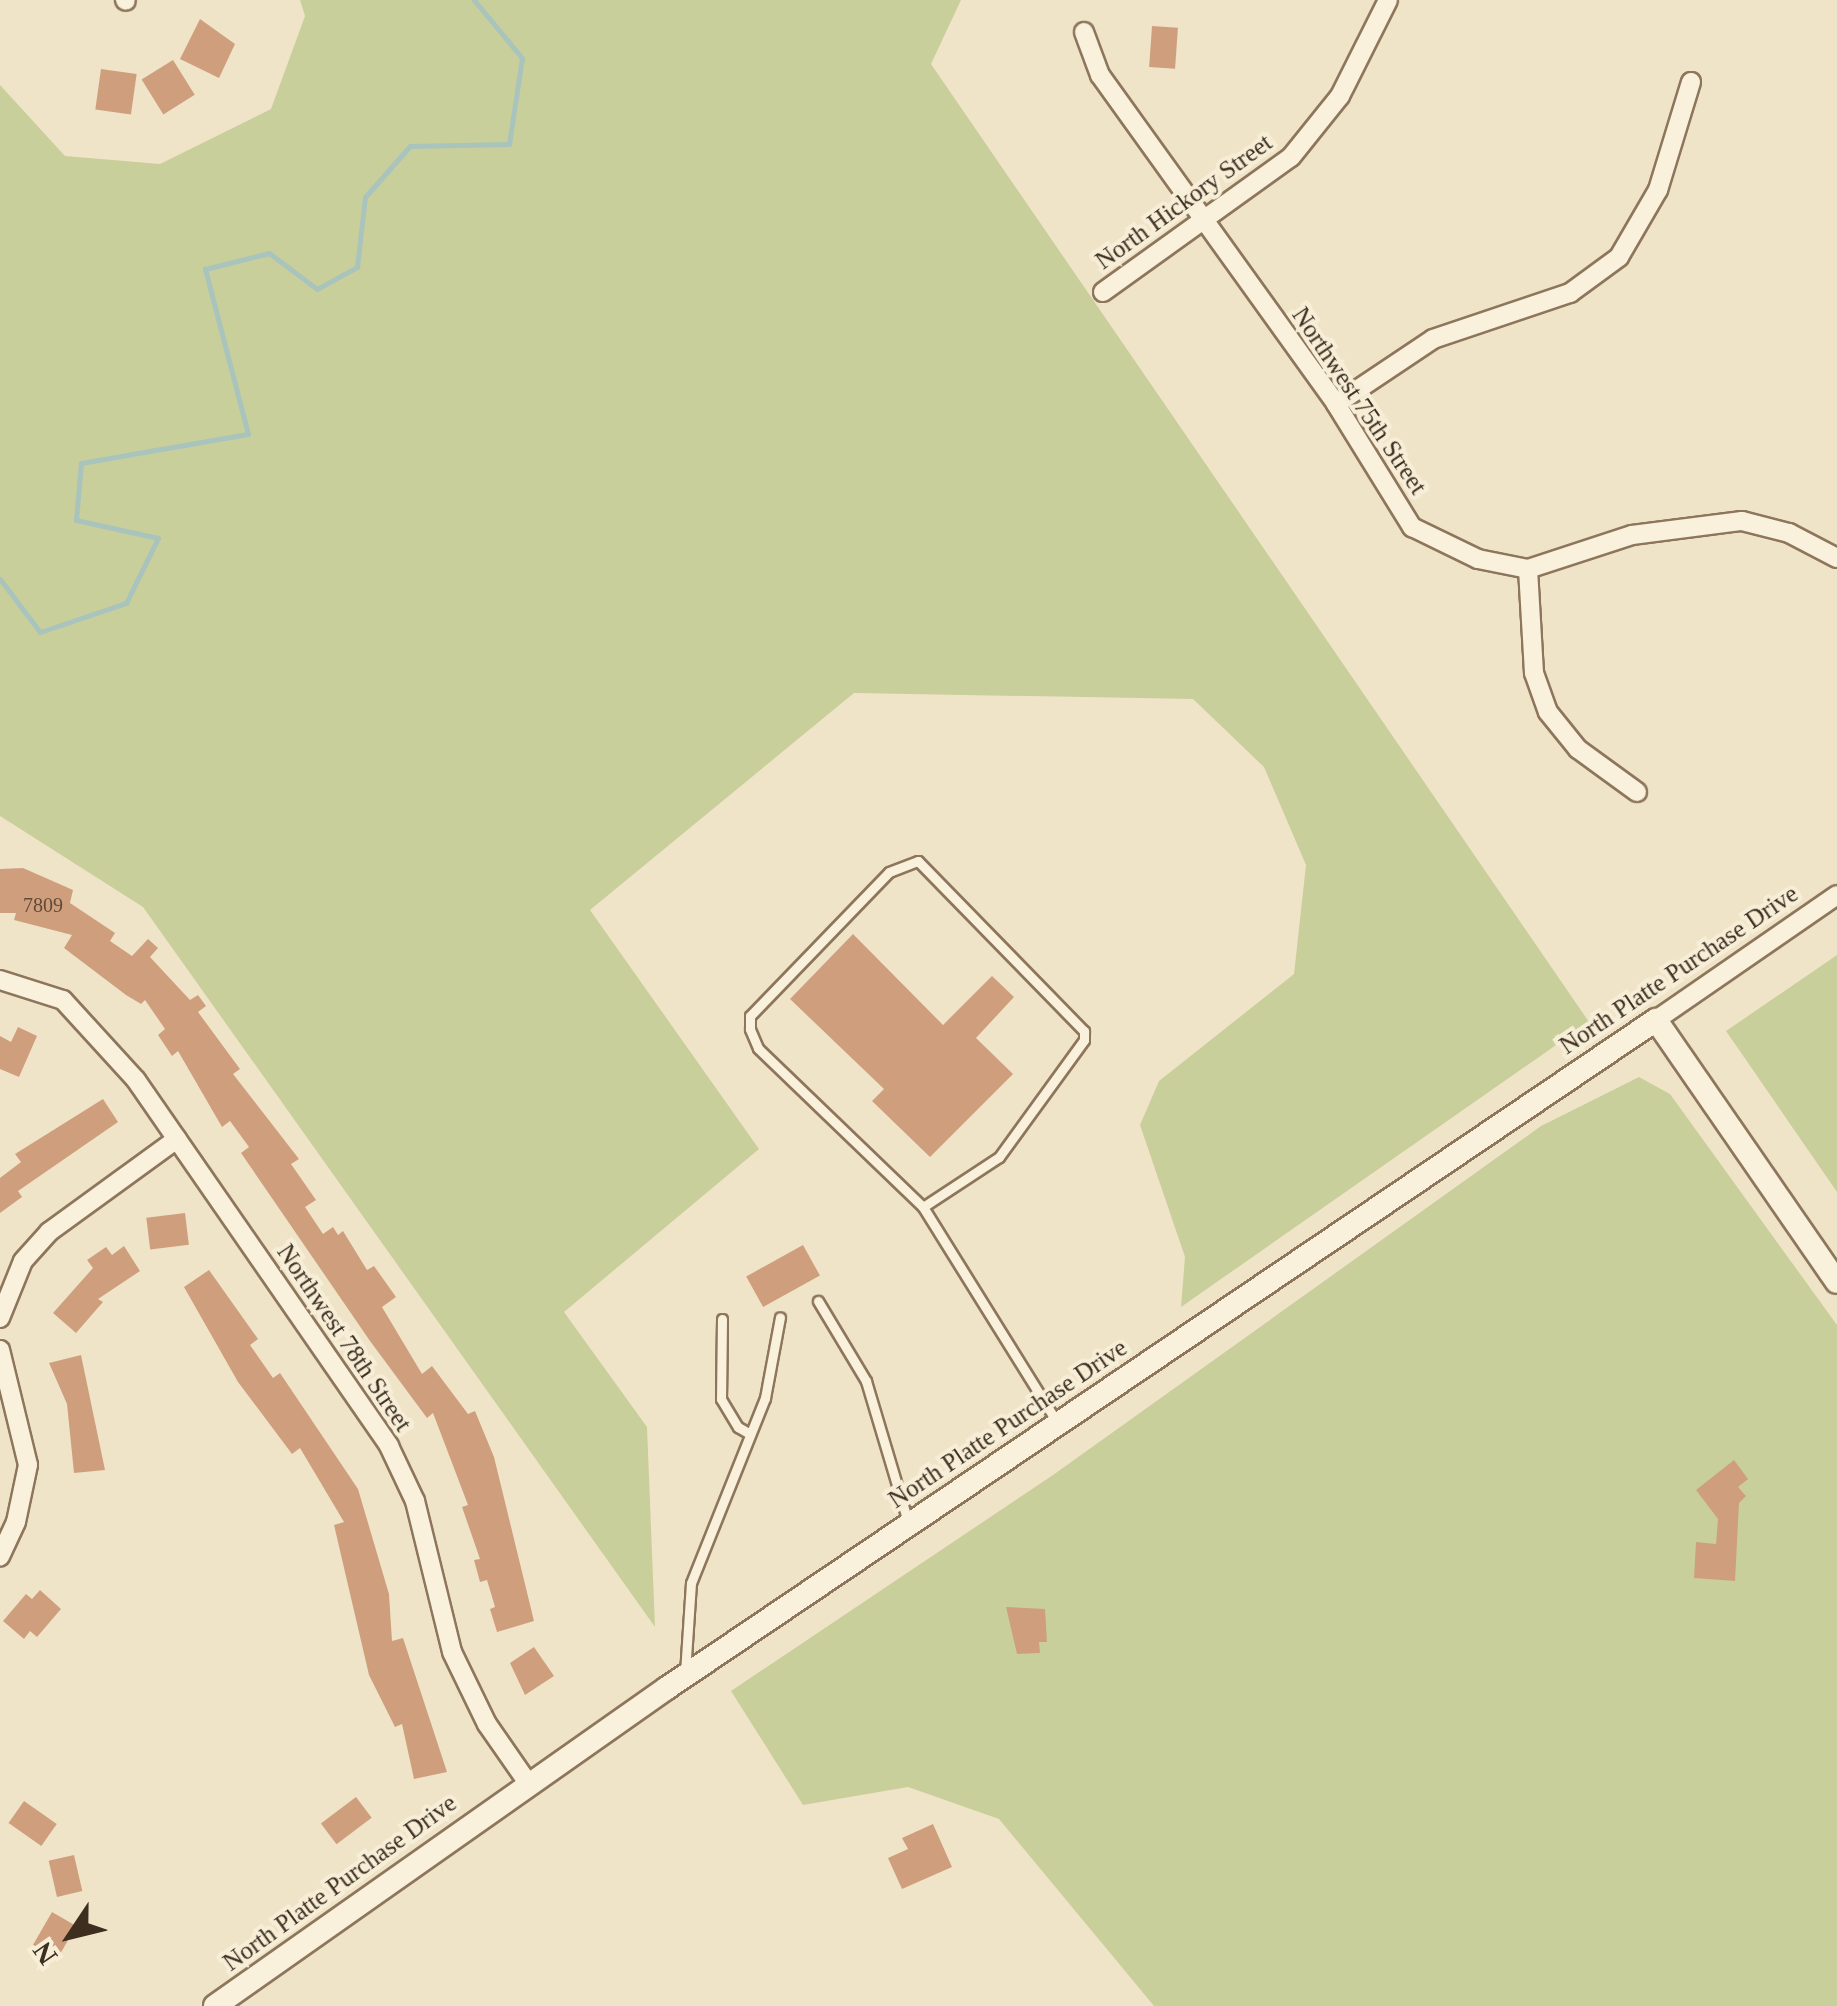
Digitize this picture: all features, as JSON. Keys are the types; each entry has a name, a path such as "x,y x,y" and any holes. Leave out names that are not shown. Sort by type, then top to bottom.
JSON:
{"street":[{"name":"North Hickory Street","path":"1103,292 1291,157 1319,127 1388,0"},
{"name":"Northwest 75th Street","path":"1084,32 1100,75 1336,404 1412,527 1478,560 1528,569 1632,534 1742,522 1788,533 1837,558"},
{"path":"1336,404 1433,339 1570,293 1619,258 1658,190 1691,82"},
{"path":"1528,569 1534,672 1548,712 1578,749 1637,792"},
{"name":"North Platte Purchase Drive","path":"215,2006 684,1676 1837,895"},
{"name":"Northwest 78th Street","path":"0,980 63,1000 136,1080 389,1446 415,1501 452,1652 487,1724 528,1783"},
{"path":"1656,1020 1837,1282"},
{"path":"0,1318 24,1261 49,1232 177,1139"},
{"path":"0,1350 28,1465 16,1522 0,1556"}],"lane":[{"path":"923,1208 998,1158 1084,1040 1084,1031 918,861 888,872 750,1016 758,1048 923,1208 1057,1424"},
{"path":"818,1301 866,1381 909,1524"},
{"path":"684,1676 691,1583 765,1398 780,1316"},
{"path":"722,1318 721,1398 738,1427 750,1434"}],"green space":[{"path":"300,0 961,0 931,64 1589,1022 1181,1307 1185,1257 1140,1125 1159,1081 1294,974 1306,865 1264,767 1193,699 854,693 590,910 759,1149 564,1312 647,1427 655,1627 143,907 0,816 0,85 65,156 160,164 271,109 305,16"},
{"path":"1837,955 1837,1192 1726,1031"},
{"path":"1639,1077 1670,1094 1837,1325 1837,2006 1154,2006 999,1819 908,1787 803,1805 731,1691 1053,1475 1541,1126"}],"building":[{"path":"200,19 235,44 219,78 180,59"},
{"path":"1152,26 1178,28 1175,69 1149,67"},
{"path":"173,60 195,95 163,114 142,80"},
{"path":"101,69 137,74 131,115 95,110"},
{"path":"23,868 73,890 70,903 115,933 110,941 132,956 148,939 158,948 150,957 190,1000 198,995 206,1006 198,1012 240,1069 233,1074 299,1159 291,1164 316,1200 305,1207 323,1234 333,1227 338,1235 343,1231 367,1270 374,1266 396,1297 382,1307 422,1374 432,1366 468,1414 475,1411 494,1457 534,1621 497,1632 487,1580 480,1582 474,1560 480,1559 462,1507 468,1505 433,1413 427,1418 370,1341 241,1153 249,1147 230,1121 222,1127 178,1051 172,1056 158,1035 165,1029 145,1000 141,1004 126,995 64,948 72,935 14,920 16,913 0,913 0,869"},
{"path":"853,934 943,1025 992,976 1014,997 976,1038 1013,1074 930,1157 872,1101 884,1089 790,999"},
{"path":"18,1027 37,1036 19,1077 0,1069 0,1036 11,1042"},
{"path":"103,1099 118,1122 18,1191 22,1197 0,1213 0,1178 21,1162 15,1154"},
{"path":"185,1213 189,1245 150,1250 146,1218"},
{"path":"803,1245 820,1276 763,1307 746,1277"},
{"path":"124,1246 140,1271 98,1299 103,1302 76,1333 53,1313 93,1268 87,1260 106,1247 112,1255"},
{"path":"209,1270 258,1339 250,1345 273,1378 280,1373 358,1489 389,1594 392,1641 403,1638 447,1772 414,1779 402,1724 395,1727 369,1675 334,1525 344,1522 300,1448 292,1454 238,1382 184,1287"},
{"path":"81,1355 105,1470 74,1473 67,1404 49,1363"},
{"path":"1734,1460 1748,1479 1738,1487 1746,1496 1739,1503 1735,1581 1694,1578 1696,1542 1716,1544 1718,1519 1696,1490"},
{"path":"40,1590 61,1609 37,1637 30,1631 24,1639 3,1621 26,1594 32,1599"},
{"path":"1006,1607 1045,1609 1047,1642 1039,1642 1040,1653 1017,1654"},
{"path":"534,1647 554,1676 525,1695 510,1663"},
{"path":"356,1797 372,1818 337,1844 321,1823"},
{"path":"24,1801 57,1824 41,1846 9,1823"},
{"path":"933,1824 952,1867 902,1889 888,1858 908,1849 902,1838"},
{"path":"74,1855 82,1891 57,1897 49,1861"},
{"path":"52,1912 76,1926 57,1960 32,1946"}],"waterway":[{"path":"0,579 40,632 126,603 158,538 76,520 81,463 248,434 205,269 269,253 317,289 357,267 365,197 410,146 509,144 522,58 474,0"}]}
